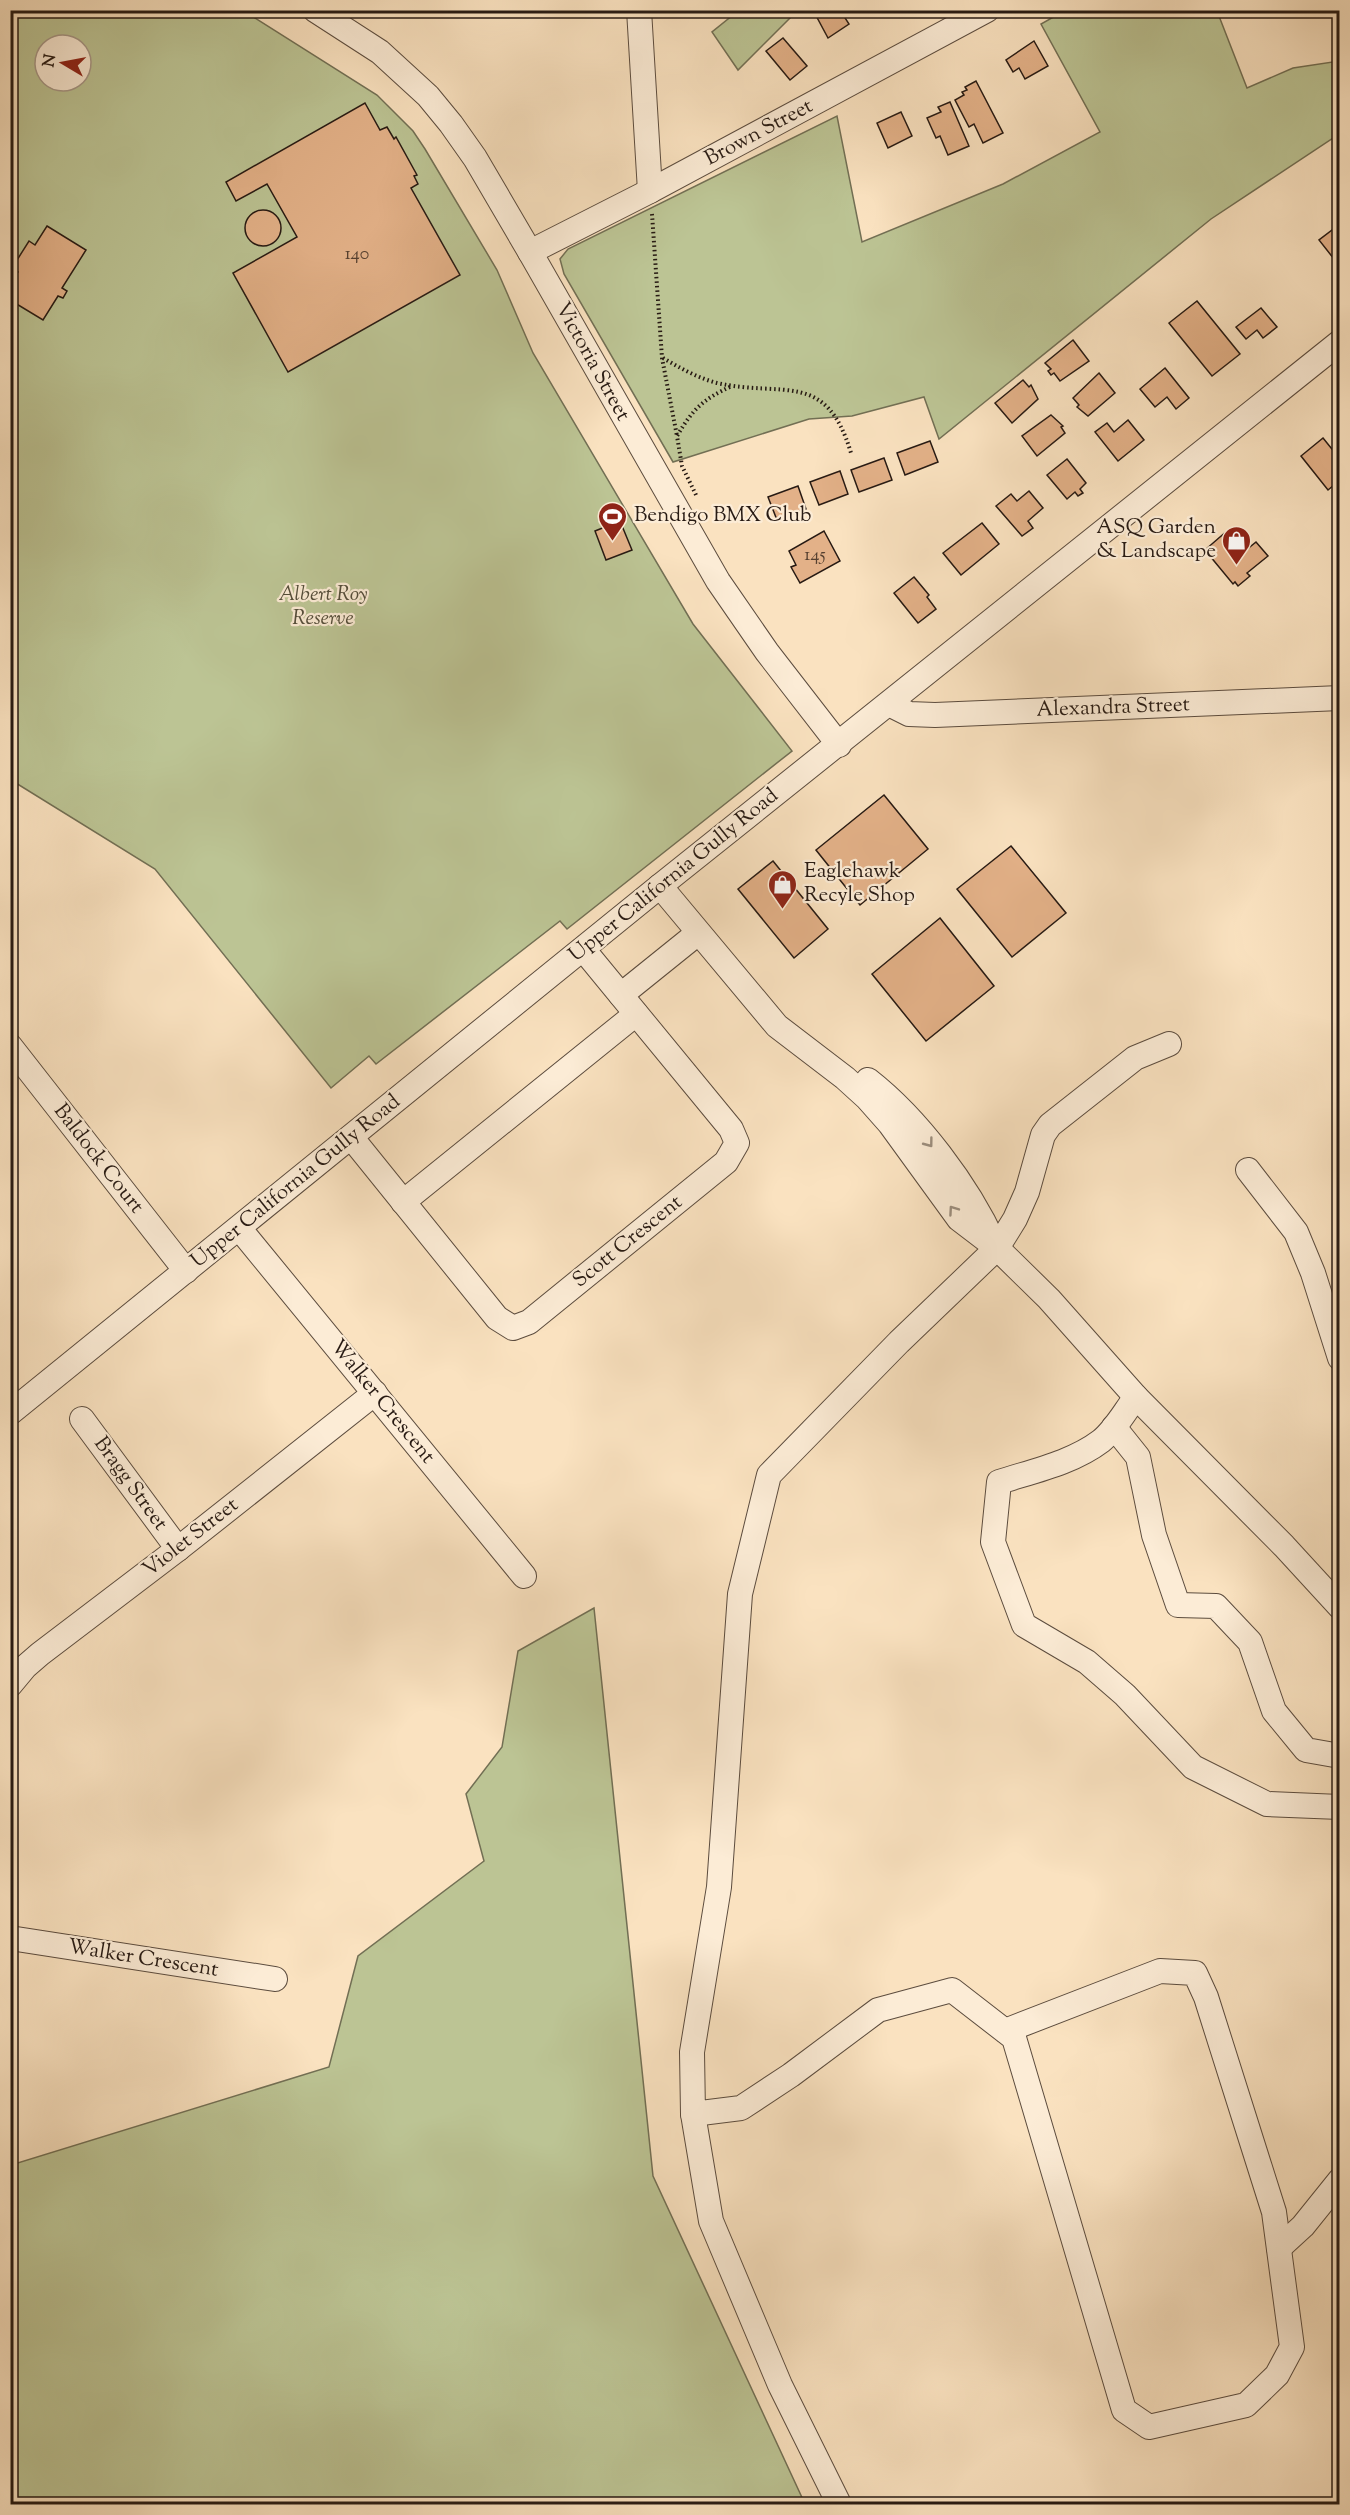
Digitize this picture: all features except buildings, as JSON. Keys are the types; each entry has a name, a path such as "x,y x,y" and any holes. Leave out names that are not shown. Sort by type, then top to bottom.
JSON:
{"street":[{"name":"Victoria Street","path":"315,10 380,52 428,96 475,158 718,581 767,652 839,745"},
{"path":"639,10 650,191"},
{"name":"Brown Street","path":"530,252 650,191 987,10"},
{"name":"Upper California Gully Road","path":"10,1413 660,886 1340,342"},
{"name":"Alexandra Street","path":"889,704 909,714 935,715 1340,698"},
{"path":"660,886 760,1006 798,1029 897,1104 961,1186 982,1217 996,1248 1049,1299 1136,1397 1284,1546 1340,1607"},
{"path":"621,995 698,933"},
{"name":"Scott Crescent","path":"351,1137 497,1318 513,1328 529,1322 726,1162 737,1143 731,1129 583,949"},
{"path":"403,1202 636,1014"},
{"path":"839,2505 780,2385 711,2221 693,2114 692,2052 719,1887 740,1594 769,1475 899,1342 996,1248 1015,1219 1027,1192 1043,1135 1050,1125 1134,1058 1169,1044"},
{"name":"Baldock Court","path":"10,1046 186,1271"},
{"path":"1248,1170 1296,1232 1340,1358"},
{"name":"Walker Crescent","path":"239,1228 524,1576"},
{"name":"Violet Street","path":"10,1685 40,1654 178,1549 375,1393"},
{"path":"1136,1397 1102,1440 1063,1462 999,1482 993,1542 1024,1625 1087,1662 1125,1695 1193,1767 1267,1804 1340,1807"},
{"name":"Bragg Street","path":"82,1419 178,1549"},
{"path":"1114,1427 1138,1457 1154,1535 1178,1605 1216,1606 1250,1642 1274,1711 1306,1750 1340,1756"},
{"name":"Walker Crescent","path":"10,1938 275,1979"},
{"path":"693,2114 741,2108 791,2075 878,2010 952,1990 1014,2038 1124,2410 1149,2427 1246,2405 1277,2375 1292,2347 1274,2212 1206,1997 1195,1973 1160,1971 1005,2031"},
{"path":"1279,2248 1303,2226 1340,2180"}],"path":[{"path":"650,191 662,358 682,466 697,497"},
{"path":"662,358 700,377 733,386 788,390 817,398 826,405 838,421 851,453"},
{"path":"676,436 698,405 712,395 733,386"}],"green space":[{"name":"Albert Roy Reserve","path":"10,11 244,11 377,95 413,131 425,149 497,270 533,353 693,624 792,751 567,929 560,921 376,1064 369,1056 331,1088 155,869 11,780"},
{"path":"738,11 797,11 738,70 712,32"},
{"path":"1064,11 1217,11 1247,88 1293,68 1339,61 1339,134 1211,219 939,439 924,397 852,416 809,419 673,462 564,274 560,259 568,249 837,116 862,242 1003,184 1100,132 1041,24"},
{"path":"594,1608 653,2176 805,2504 11,2504 11,2165 329,2067 358,1956 484,1861 466,1794 502,1747 518,1651"}],"place":[{"name":"Bendigo BMX Club","path":"613,542"},
{"name":"ASQ Garden & Landscape","path":"1237,566"},
{"name":"Eaglehawk Recyle Shop","path":"783,910"}]}
